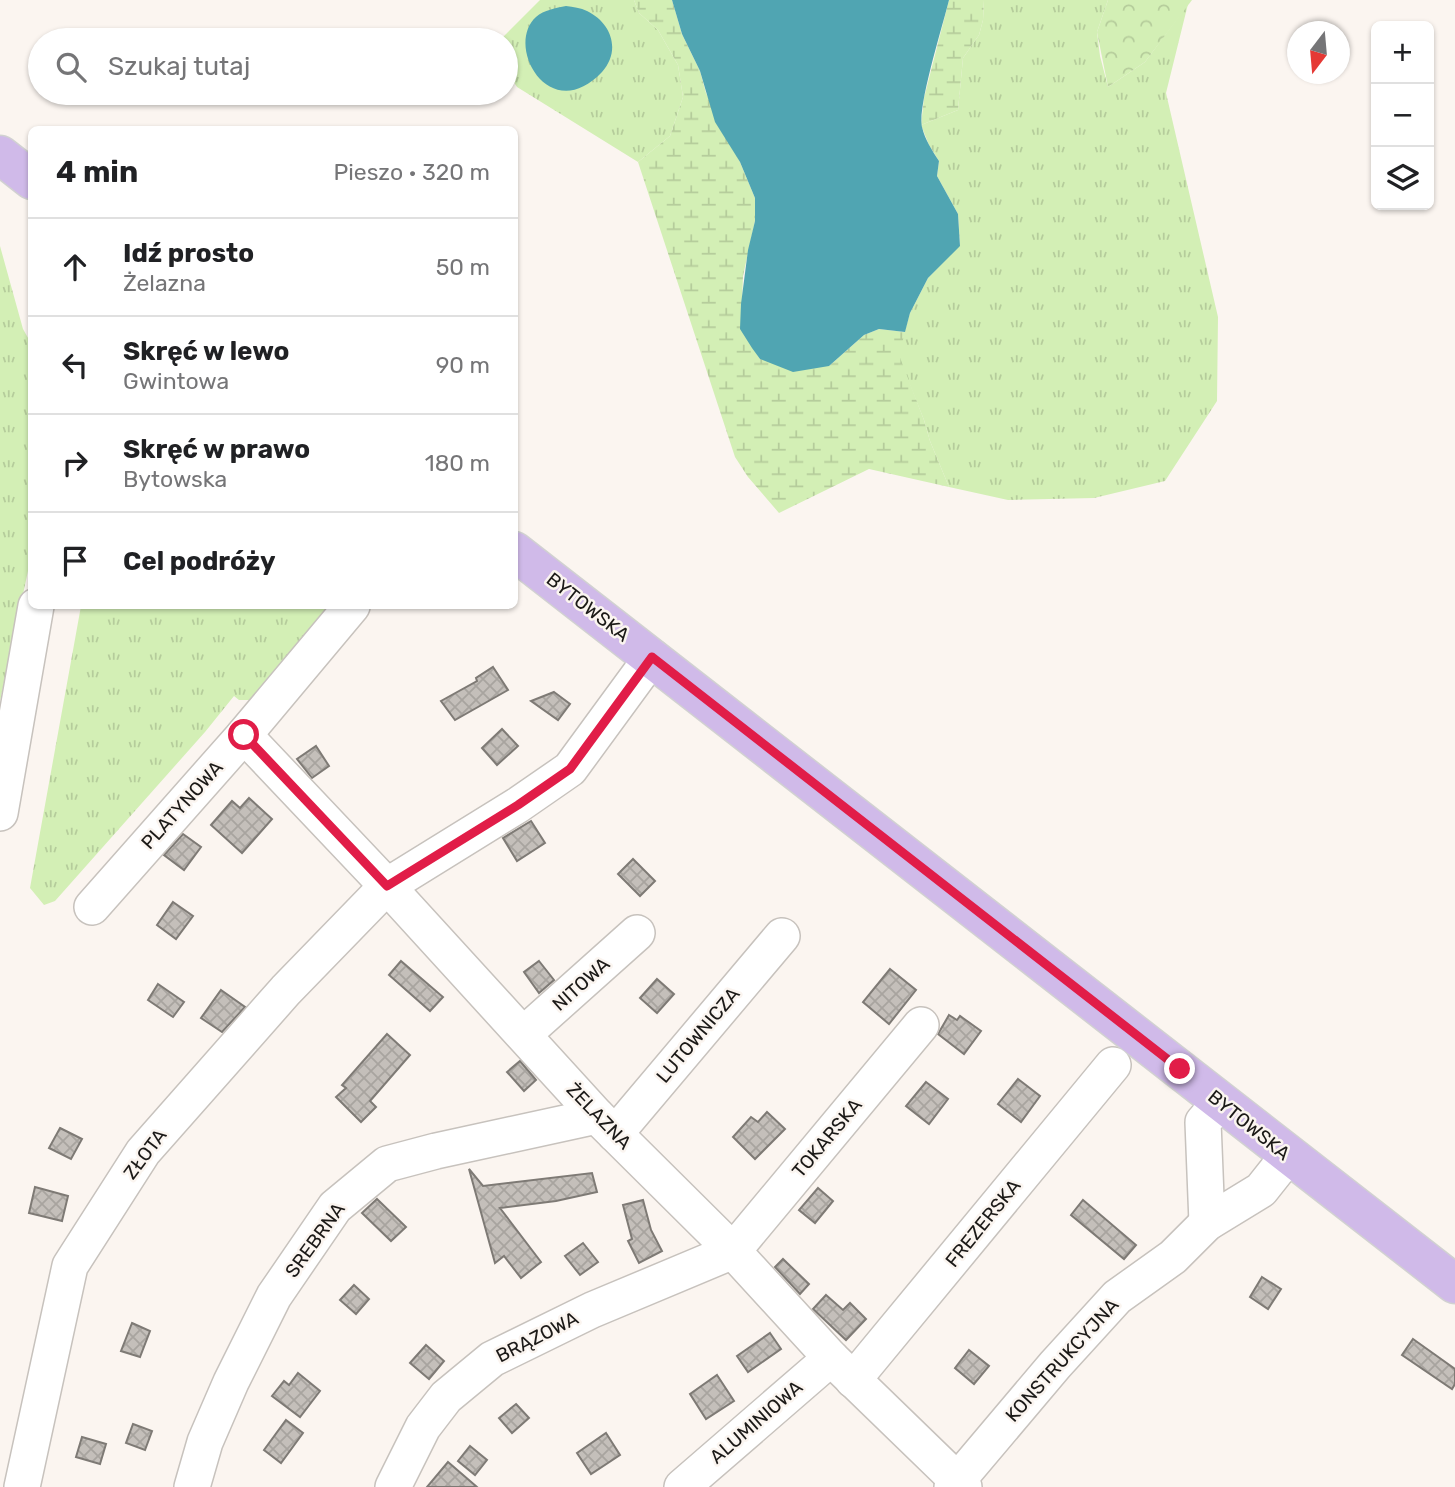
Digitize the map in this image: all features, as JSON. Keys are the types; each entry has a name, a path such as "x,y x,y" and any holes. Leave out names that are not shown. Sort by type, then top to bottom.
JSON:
{"main road":[{"path":"0,155 28,177"},
{"name":"BYTOWSKA","path":"518,554 1455,1284"}],"street":[{"path":"0,813 35,609"},
{"name":"PLATYNOWA","path":"92,907 244,735 349,609"},
{"name":"ZŁOTA","path":"22,1487 70,1266 143,1152 286,990 387,886 518,805 570,769 652,657"},
{"name":"ŻELAZNA","path":"244,735 606,1125 733,1251 842,1369 958,1485"},
{"name":"NITOWA","path":"524,1034 637,933"},
{"name":"LUTOWNICZA","path":"606,1125 782,936"},
{"name":"TOKARSKA","path":"733,1251 921,1025"},
{"name":"FREZERSKA","path":"842,1369 1112,1065"},
{"path":"1207,1223 1203,1122 1221,1101"},
{"name":"SREBRNA","path":"192,1487 205,1442 231,1382 268,1309 335,1207 387,1164 436,1151 606,1125"},
{"name":"KONSTRUKCYJNA","path":"958,1485 1055,1365 1117,1297 1173,1257 1207,1223 1261,1190 1288,1156"},
{"name":"BRĄZOWA","path":"393,1487 430,1417 446,1397 492,1359 592,1310 733,1251"},
{"name":"ALUMINIOWA","path":"682,1487 842,1369"}],"green space":[{"path":"540,0 634,0 639,13 658,30 678,65 683,97 670,136 638,162 518,88 518,28 512,28"},
{"path":"634,0 672,0 682,34 700,71 706,93 755,198 755,221 743,276 741,329 760,359 829,366 864,335 879,329 905,332 899,355 949,487 869,469 779,513 748,477 735,457 638,162 670,136 683,97 678,65 658,30 639,13"},
{"path":"949,0 984,0 983,20 979,35 963,58 958,110 921,125 924,98"},
{"path":"984,0 1108,0 1097,32 1108,87 1145,62 1188,4 1166,93 1218,317 1217,401 1165,481 1094,498 1008,500 949,487 930,441 898,355 910,313 928,278 960,245 958,214 937,176 939,161 921,125 958,110 963,58 979,35"},
{"path":"1108,0 1192,0 1145,62 1108,87 1097,32"},
{"path":"0,246 23,329 28,338 28,571 0,701"},
{"path":"80,609 339,609 261,700 239,700 234,696 55,901 44,905 30,888"}],"water":[{"path":"672,0 949,0 921,117 925,136 939,161 937,176 958,214 960,246 928,278 910,313 905,332 879,329 864,335 829,366 793,372 760,359 752,348 740,329 748,250 755,221 755,198 740,162 715,122 700,71 682,34"},
{"path":"566,6 582,9 596,16 608,30 612,47 608,64 602,72 583,87 565,91 550,86 538,76 529,62 526,46 528,30 536,17 546,11"}],"building":[{"path":"493,667 508,690 455,720 441,701 477,681 476,678"},
{"path":"554,692 570,704 558,720 531,701"},
{"path":"502,729 518,746 497,765 482,748"},
{"path":"316,746 329,766 312,778 297,759"},
{"path":"249,798 272,819 242,853 211,825 232,801 240,808"},
{"path":"531,821 545,843 517,861 503,838"},
{"path":"183,834 201,847 184,870 164,855"},
{"path":"633,859 655,881 640,896 618,874"},
{"path":"173,902 193,916 176,939 157,925"},
{"path":"401,961 443,997 430,1011 389,975"},
{"path":"539,961 554,980 539,993 524,972"},
{"path":"890,969 916,990 889,1024 863,1002"},
{"path":"657,979 674,994 657,1013 640,998"},
{"path":"158,984 184,1002 173,1017 148,1000"},
{"path":"221,990 245,1007 222,1032 201,1018"},
{"path":"949,1015 957,1020 960,1016 981,1031 964,1054 938,1034"},
{"path":"387,1034 410,1055 370,1101 376,1107 361,1122 336,1097 346,1088 342,1085"},
{"path":"520,1061 536,1080 524,1091 507,1072"},
{"path":"1018,1079 1040,1096 1021,1122 998,1104"},
{"path":"926,1082 948,1099 929,1124 906,1106"},
{"path":"767,1112 785,1129 755,1159 733,1137 751,1117 758,1122"},
{"path":"60,1128 82,1139 71,1159 49,1148"},
{"path":"469,1169 483,1186 592,1173 597,1192 556,1201 500,1208 541,1262 521,1278 504,1256 495,1263"},
{"path":"35,1187 68,1196 62,1221 29,1213"},
{"path":"818,1188 833,1201 815,1223 799,1210"},
{"path":"377,1199 406,1227 391,1241 362,1213"},
{"path":"643,1200 651,1230 662,1251 639,1263 628,1241 632,1239 623,1205"},
{"path":"1083,1200 1136,1245 1124,1259 1071,1215"},
{"path":"583,1243 598,1262 580,1275 565,1256"},
{"path":"783,1259 809,1284 800,1294 775,1267"},
{"path":"1262,1277 1281,1289 1268,1309 1250,1297"},
{"path":"354,1285 369,1299 356,1314 340,1300"},
{"path":"826,1295 843,1310 850,1303 866,1319 846,1340 813,1309"},
{"path":"132,1323 150,1331 140,1357 121,1351"},
{"path":"770,1333 781,1349 748,1372 737,1356"},
{"path":"1413,1339 1455,1369 1455,1384 1452,1389 1402,1355"},
{"path":"426,1345 444,1361 429,1379 410,1363"},
{"path":"969,1350 989,1366 974,1384 955,1368"},
{"path":"298,1373 320,1391 300,1417 272,1396 284,1381 289,1385"},
{"path":"717,1375 734,1401 706,1419 690,1394"},
{"path":"516,1404 529,1418 512,1433 499,1418"},
{"path":"286,1420 303,1433 281,1463 264,1450"},
{"path":"133,1424 152,1431 145,1450 126,1443"},
{"path":"606,1433 620,1455 591,1474 577,1453"},
{"path":"82,1437 106,1444 100,1464 76,1457"},
{"path":"470,1446 487,1460 475,1475 458,1461"},
{"path":"448,1462 477,1487 427,1487"}],"route":[{"path":"244,735 387,886 518,805 570,769 652,657 1180,1069"}]}
